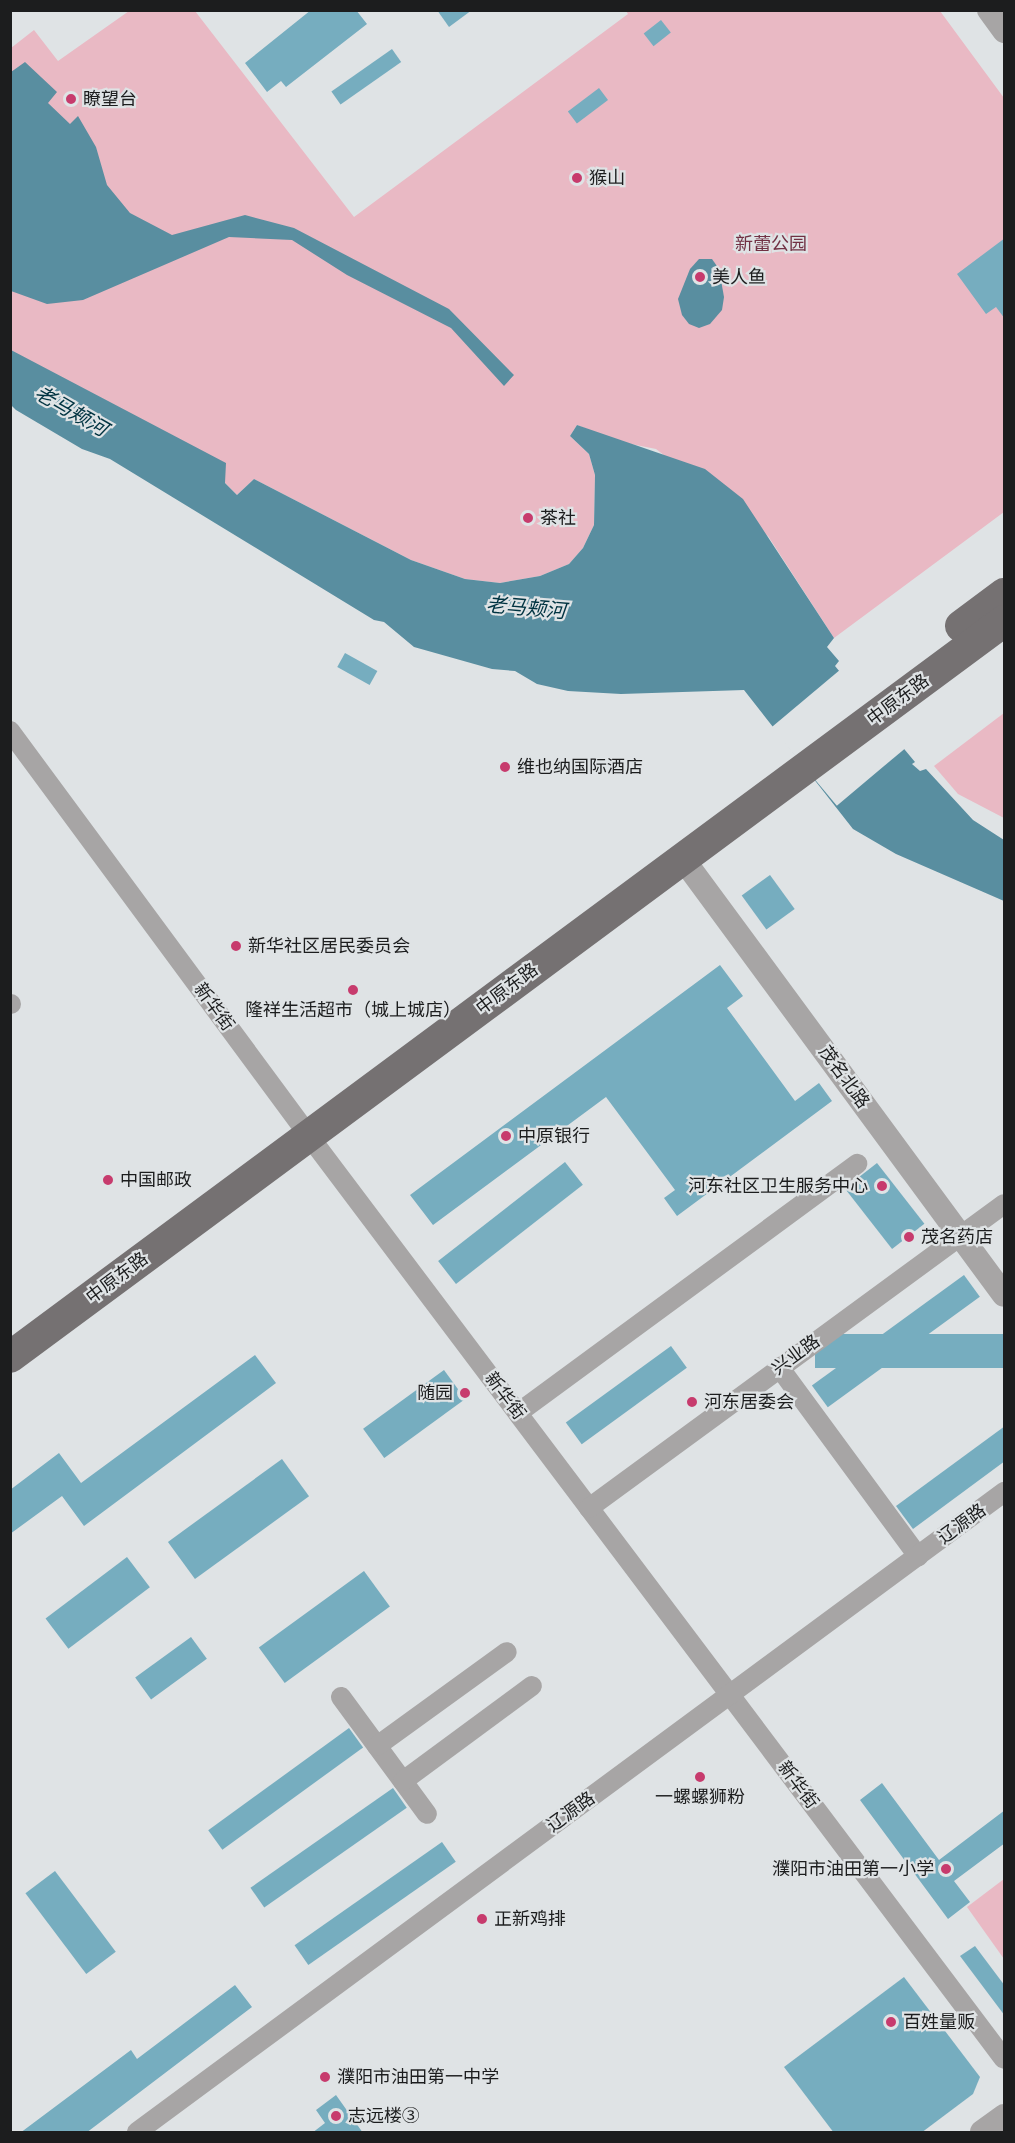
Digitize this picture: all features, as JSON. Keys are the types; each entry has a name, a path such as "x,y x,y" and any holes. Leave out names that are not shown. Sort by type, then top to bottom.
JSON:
{"main road":[{"name":"中原东路","path":"10,1357 303,1127 794,766 880,700 1005,594"},
{"name":"中原东路","path":"880,700 1005,621"},
{"name":"中原东路","path":"10,1330 683,859 794,766"}],"street":[{"path":"989,10 1005,31"},
{"name":"新华街","path":"10,731 303,1127 1005,2059"},
{"name":"茂名北路","path":"683,859 1005,1295"},
{"path":"518,1413 857,1164"},
{"name":"兴业路","path":"589,1508 1005,1204"},
{"path":"779,1367 918,1556"},
{"name":"辽源路","path":"137,2133 1005,1492"},
{"path":"377,1746 507,1652"},
{"path":"403,1781 532,1686"},
{"path":"341,1697 427,1814"},
{"path":"982,2133 1005,2116"}],"green space":[{"name":"新蕾公园","path":"129,11 195,11 354,217 628,14 626,11 940,11 1004,98 1004,512 834,638 768,536 656,449 616,441 577,425 570,436 589,454 595,475 594,525 583,548 569,564 540,576 500,583 465,579 411,560 254,479 237,495 225,483 11,350 11,48 34,30 58,61"},
{"path":"1004,713 1004,818 958,794 934,766"},
{"path":"1004,1879 1004,1959 967,1907"}],"water":[{"path":"25,62 57,92 48,103 70,124 78,116 96,147 107,185 130,213 172,235 245,215 294,228 449,309 514,375 504,386 451,328 347,275 292,240 229,237 83,300 47,304 11,291 11,72"},
{"path":"699,259 712,259 719,269 724,297 722,310 710,324 699,328 689,324 682,315 678,299 690,269"},
{"name":"老马颊河","path":"11,350 226,463 225,483 237,495 254,479 411,560 465,579 500,583 540,576 569,564 583,548 594,525 595,475 589,454 570,436 577,425 705,469 743,499 834,638 827,647 839,661 835,666 915,762 912,764 920,771 926,769 973,820 1004,840 1004,901 896,854 853,829 744,690 621,694 568,691 537,684 515,671 492,669 414,647 384,622 374,620 110,459 82,449 16,410 11,405"}],"pier":[{"path":"841,669 907,747 837,806 771,727"}],"building":[{"path":"311,10 356,10 367,24 286,87 281,81 267,92 245,63"},
{"path":"437,10 472,10 449,27"},
{"path":"661,20 671,33 654,46 644,34"},
{"path":"392,49 401,62 341,105 331,91"},
{"path":"599,88 608,100 577,123 568,111"},
{"path":"1005,238 1005,319 996,307 986,314 957,274"},
{"path":"345,653 377,671 370,685 337,667"},
{"path":"770,875 795,909 766,930 742,896"},
{"path":"720,965 743,996 727,1008 795,1101 819,1083 832,1101 677,1216 664,1198 675,1190 606,1097 433,1225 410,1195"},
{"path":"565,1162 583,1185 456,1284 438,1261"},
{"path":"877,1163 924,1224 892,1249 845,1188"},
{"path":"964,1275 980,1297 828,1407 812,1386"},
{"path":"815,1334 1004,1334 1004,1368 815,1368"},
{"path":"671,1346 687,1368 582,1444 566,1422"},
{"path":"255,1355 276,1383 84,1526 62,1496 10,1534 10,1490 59,1453 81,1483"},
{"path":"444,1370 465,1399 384,1458 363,1429"},
{"path":"1005,1426 1005,1461 913,1529 896,1506"},
{"path":"282,1459 309,1496 195,1579 168,1542"},
{"path":"127,1557 150,1587 68,1649 46,1618"},
{"path":"364,1571 390,1607 285,1683 259,1647"},
{"path":"191,1637 207,1659 151,1699 135,1678"},
{"path":"349,1728 363,1747 222,1850 208,1830"},
{"path":"882,1783 939,1860 1005,1810 1005,1843 954,1881 970,1902 948,1919 860,1800"},
{"path":"393,1788 407,1808 264,1907 250,1888"},
{"path":"442,1842 456,1862 308,1965 295,1945"},
{"path":"55,1871 116,1952 86,1974 25,1893"},
{"path":"975,1946 1005,1986 1005,2016 960,1956"},
{"name":"百姓量贩","path":"904,1977 980,2077 973,2094 921,2133 834,2133 784,2067"},
{"path":"235,1985 252,2007 86,2133 20,2133 131,2050 137,2059"},
{"name":"志远楼③","path":"336,2095 363,2133 312,2133 325,2123 316,2110"}],"place":[{"name":"瞭望台","path":"71,99"},
{"name":"猴山","path":"577,178"},
{"name":"美人鱼","path":"700,277"},
{"name":"茶社","path":"528,518"},
{"name":"维也纳国际酒店","path":"505,767"},
{"name":"新华社区居民委员会","path":"236,946"},
{"name":"隆祥生活超市（城上城店）","path":"353,990"},
{"name":"中原银行","path":"506,1136"},
{"name":"中国邮政","path":"108,1180"},
{"name":"河东社区卫生服务中心","path":"882,1186"},
{"name":"茂名药店","path":"909,1237"},
{"name":"随园","path":"465,1393"},
{"name":"河东居委会","path":"692,1402"},
{"name":"一螺螺狮粉","path":"700,1777"},
{"name":"濮阳市油田第一小学","path":"946,1869"},
{"name":"正新鸡排","path":"482,1919"},
{"name":"百姓量贩","path":"891,2022"},
{"name":"濮阳市油田第一中学","path":"325,2077"},
{"name":"志远楼③","path":"336,2116"}]}
